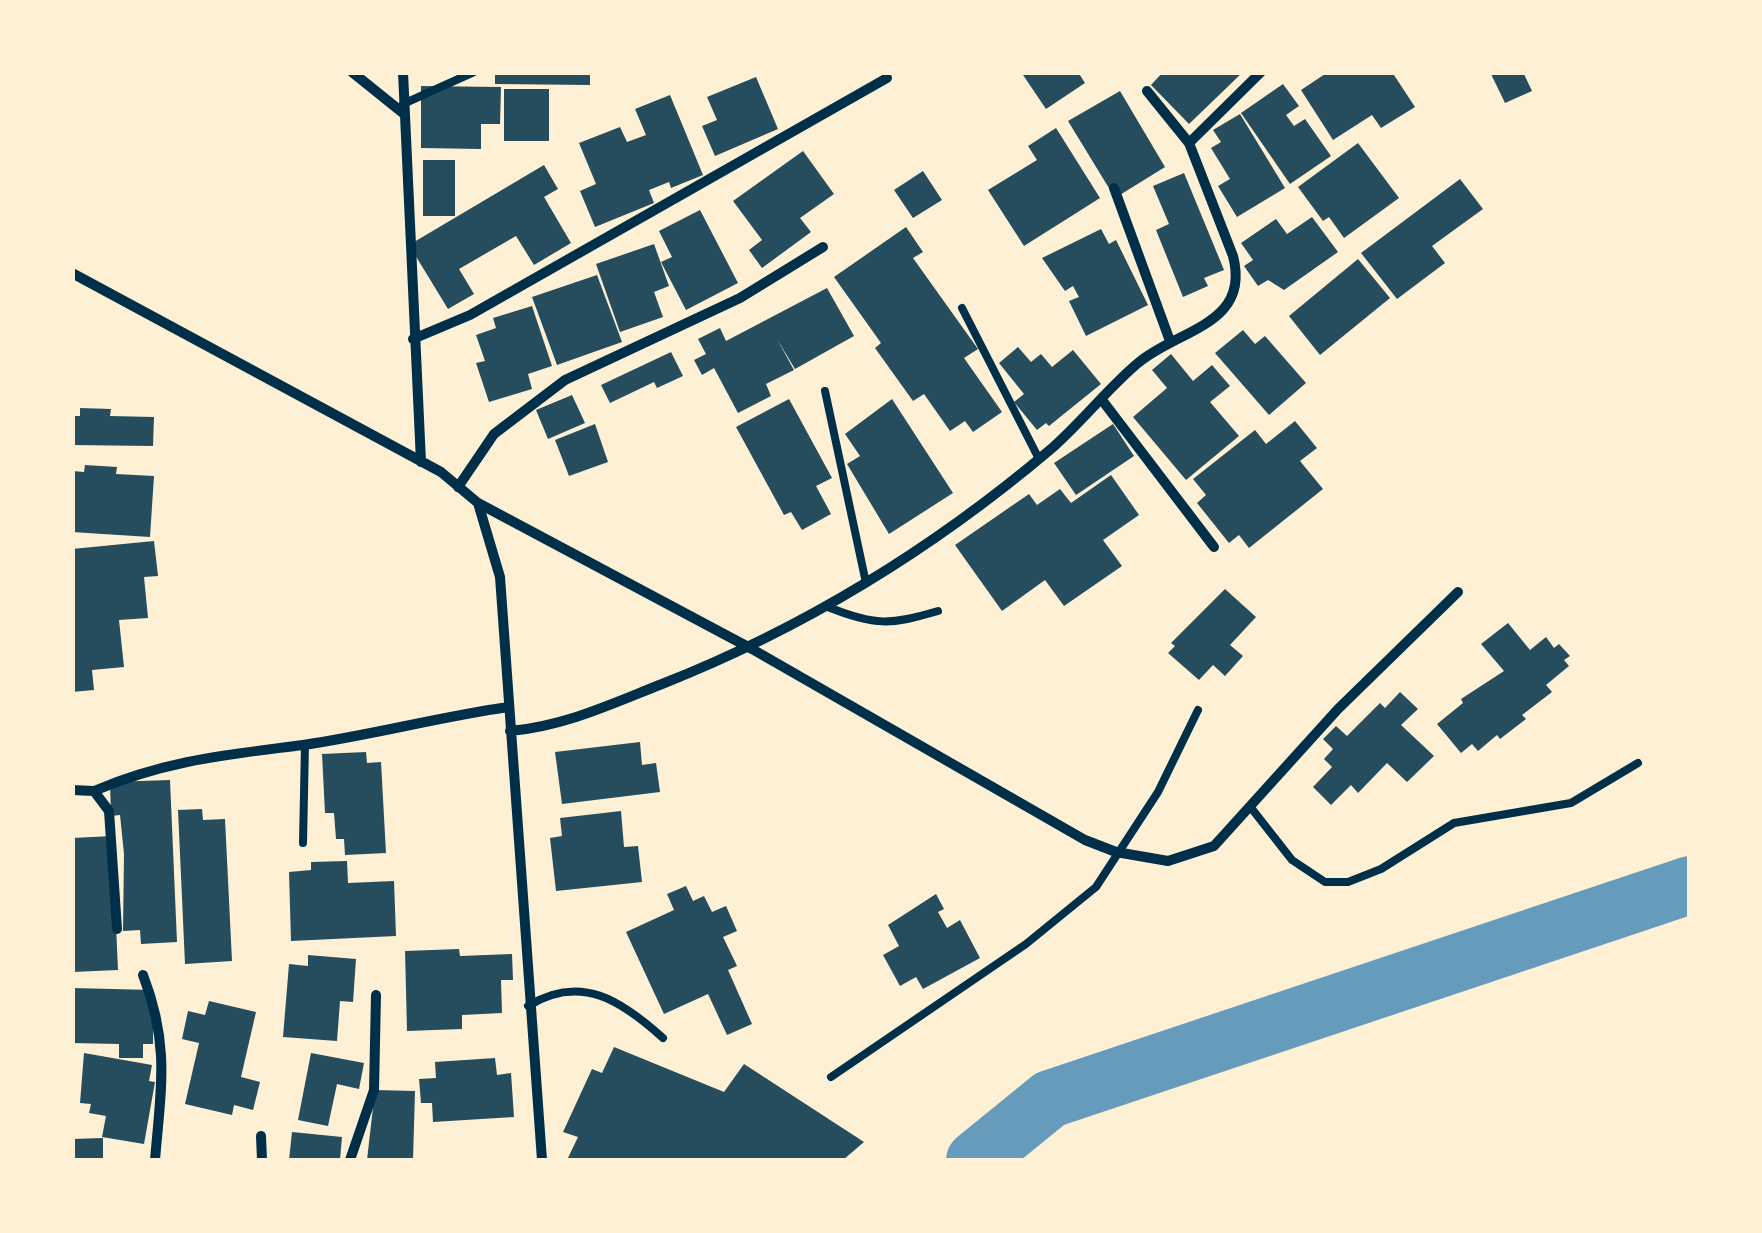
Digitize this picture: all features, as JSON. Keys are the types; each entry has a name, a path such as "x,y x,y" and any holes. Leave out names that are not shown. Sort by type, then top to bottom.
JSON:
{"street":[{"path":"352,72 403,108"},
{"path":"403,72 421,462"},
{"path":"1189,143 1262,72"},
{"path":"413,340 470,315 887,78"},
{"path":"510,731 554,727 752,648 828,607 961,521 1038,458 1138,363 1170,340 1216,318 1231,302 1238,275 1189,143 1147,91"},
{"path":"1114,188 1170,340"},
{"path":"458,487 494,434 564,380 740,298 822,248"},
{"path":"72,273 421,462 478,503 752,648 1085,840 1116,852 1168,861 1214,846 1252,809 1338,709 1458,592"},
{"path":"1102,400 1214,547"},
{"path":"478,503 500,577 542,1160"},
{"path":"73,789 94,792 140,772 192,757 305,744 508,707"},
{"path":"94,792 109,812 117,930"},
{"path":"144,975 160,1018 164,1056 155,1160"},
{"path":"350,1160 374,1090 376,996"},
{"path":"261,1136 262,1160"}],"lane":[{"path":"403,108 474,72"},
{"path":"962,308 1038,458"},
{"path":"825,392 866,582"},
{"path":"828,607 868,623 882,624 938,611"},
{"path":"831,1077 1026,944 1096,887 1158,792 1198,710"},
{"path":"303,844 305,744"},
{"path":"1252,809 1292,860 1325,882 1348,882 1381,869 1454,824 1571,803 1638,763"},
{"path":"528,1006 552,991 604,996 625,1004 663,1038"}],"building":[{"path":"495,72 590,72 590,85 495,84"},
{"path":"1021,72 1078,72 1085,83 1046,109"},
{"path":"1163,72 1243,72 1189,124 1151,85"},
{"path":"1328,72 1392,72 1415,107 1381,128 1372,115 1333,140 1301,90"},
{"path":"1490,72 1523,72 1532,91 1505,103"},
{"path":"756,77 778,129 715,156 702,126 717,120 707,97"},
{"path":"1283,84 1299,106 1286,115 1294,126 1305,119 1331,156 1290,184 1241,113"},
{"path":"421,86 501,87 500,124 481,124 481,149 421,148"},
{"path":"504,89 549,89 549,141 504,141"},
{"path":"1120,91 1165,167 1115,198 1068,121"},
{"path":"670,95 703,175 671,188 669,182 649,190 654,203 595,227 580,191 596,184 579,143 620,127 627,142 646,135 635,109"},
{"path":"1240,114 1285,188 1237,217 1218,186 1230,179 1211,148 1221,142 1213,130"},
{"path":"1056,128 1100,198 1024,246 988,190 1037,160 1028,146"},
{"path":"1358,143 1399,198 1344,238 1329,217 1323,221 1298,187"},
{"path":"803,151 834,194 800,218 811,232 762,268 749,250 762,240 733,201"},
{"path":"423,160 455,160 455,216 423,216"},
{"path":"544,165 558,189 544,197 571,243 534,265 516,236 459,269 474,294 448,309 409,245"},
{"path":"923,171 942,200 913,218 894,190"},
{"path":"1184,173 1224,270 1204,278 1208,286 1183,297 1156,230 1169,224 1153,186"},
{"path":"1460,179 1483,209 1432,246 1445,263 1397,299 1361,253"},
{"path":"700,210 738,283 686,310 661,262 672,257 659,231"},
{"path":"1312,217 1338,252 1284,290 1268,280 1258,286 1244,266 1253,260 1241,243 1276,219 1287,234"},
{"path":"906,227 923,252 913,258 978,349 964,358 1002,412 973,432 965,421 950,431 924,394 913,401 875,348 881,343 834,277"},
{"path":"1101,229 1109,244 1116,240 1148,305 1086,336 1069,301 1079,297 1073,286 1065,291 1042,258"},
{"path":"654,244 669,286 654,292 663,317 620,332 596,264"},
{"path":"1358,259 1390,298 1320,355 1289,316"},
{"path":"597,275 622,342 557,365 532,297"},
{"path":"827,288 854,336 795,369 777,339 794,370 766,384 771,396 738,413 714,368 702,375 694,360 706,354 698,339 720,328 726,341"},
{"path":"532,306 552,366 528,374 532,389 489,402 476,363 485,361 476,335 496,328 493,318"},
{"path":"1243,330 1255,344 1265,336 1306,383 1269,415 1215,353"},
{"path":"1018,347 1031,362 1041,354 1052,367 1073,350 1101,384 1049,426 1046,423 1037,430 1014,402 1024,394 999,363"},
{"path":"671,352 683,376 657,388 654,382 610,403 601,385"},
{"path":"1171,354 1193,381 1212,365 1230,386 1210,402 1239,436 1186,480 1133,417 1167,388 1152,370"},
{"path":"572,395 585,423 548,439 536,410"},
{"path":"789,399 832,478 816,486 831,514 802,530 791,512 784,515 736,427"},
{"path":"892,399 953,493 889,534 847,464 860,456 845,434"},
{"path":"80,408 111,409 110,416 154,417 153,446 72,445 72,416 80,416"},
{"path":"1295,421 1317,448 1300,461 1323,489 1249,548 1239,535 1229,543 1197,503 1206,495 1193,479 1255,430 1266,444"},
{"path":"595,424 608,462 569,476 555,440"},
{"path":"1113,424 1134,456 1076,495 1054,463"},
{"path":"85,465 117,467 116,474 154,476 150,537 72,532 72,471 84,472"},
{"path":"1111,475 1139,515 1103,540 1122,566 1064,606 1045,580 1002,611 955,545 1029,494 1037,505 1060,489 1071,503"},
{"path":"154,541 158,576 144,577 148,618 119,620 124,667 92,670 94,690 72,692 72,549"},
{"path":"1225,589 1256,617 1230,645 1243,656 1225,676 1213,665 1199,680 1168,653 1175,646 1171,643"},
{"path":"1508,623 1530,650 1546,637 1554,648 1559,644 1570,656 1564,660 1569,666 1546,685 1552,692 1522,715 1526,719 1478,751 1472,744 1461,753 1437,724 1463,703 1461,699 1504,671 1481,644"},
{"path":"1400,692 1418,709 1401,725 1434,756 1407,782 1387,763 1358,793 1351,785 1331,805 1313,787 1332,767 1324,759 1333,749 1323,739 1336,726 1347,736 1380,703 1385,708"},
{"path":"640,742 642,765 656,763 660,792 562,804 555,752"},
{"path":"366,752 367,763 381,762 386,853 345,855 344,839 336,839 334,813 325,813 322,754"},
{"path":"170,780 177,942 141,944 140,930 123,931 124,854 120,815 111,816 110,782"},
{"path":"202,809 203,820 225,819 232,961 185,964 178,810"},
{"path":"621,811 624,847 638,846 642,882 556,891 550,838 562,836 560,818"},
{"path":"112,836 118,970 72,972 72,838"},
{"path":"347,861 348,883 394,881 396,936 291,941 289,872 311,870 311,862"},
{"path":"686,886 693,901 704,896 712,912 726,906 737,931 723,937 737,966 728,970 752,1024 727,1035 708,994 664,1014 626,932 674,910 667,894"},
{"path":"936,894 944,909 938,912 947,928 960,920 980,958 923,989 916,977 900,986 883,955 899,946 888,925"},
{"path":"459,949 460,956 512,954 513,980 501,980 502,1013 462,1015 462,1029 407,1031 405,951"},
{"path":"308,955 356,959 353,1002 340,1001 337,1041 283,1037 289,964 308,966"},
{"path":"72,988 153,990 153,1044 143,1044 143,1058 119,1058 119,1044 72,1043"},
{"path":"209,1001 256,1012 241,1077 260,1082 253,1110 234,1105 232,1115 185,1104 199,1043 182,1039 188,1011 205,1015"},
{"path":"614,1047 724,1092 744,1064 864,1142 843,1160 567,1160 578,1137 563,1132 592,1069 602,1073"},
{"path":"84,1053 152,1065 149,1081 155,1082 144,1144 102,1137 106,1116 89,1113 91,1104 80,1103"},
{"path":"311,1053 364,1063 359,1089 337,1084 328,1126 298,1120"},
{"path":"495,1058 497,1075 511,1073 514,1117 433,1122 432,1103 421,1103 419,1079 436,1078 435,1062"},
{"path":"375,1090 415,1091 413,1160 367,1160"},
{"path":"292,1132 342,1137 340,1160 289,1160"},
{"path":"103,1138 103,1160 72,1160 72,1139"}],"waterway":[{"path":"975,1160 1050,1099 1690,885"}]}
